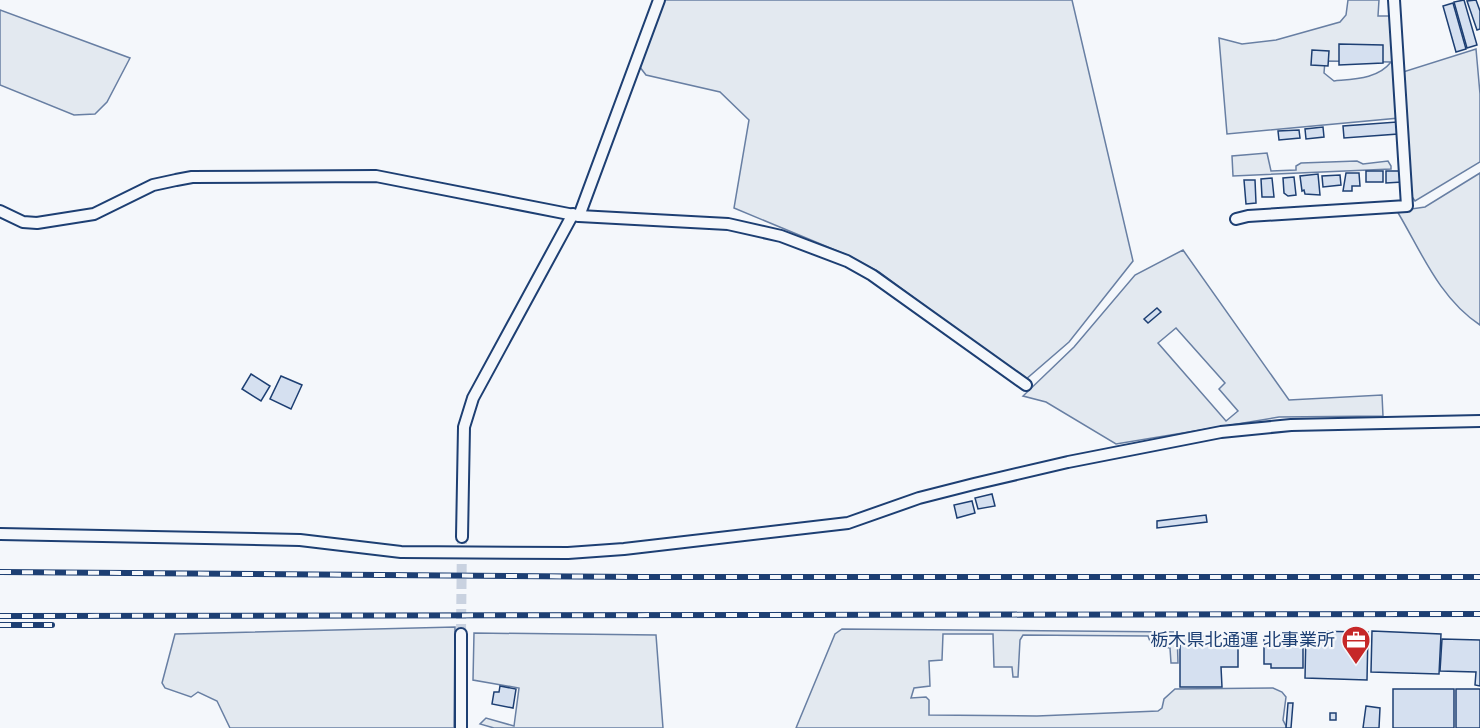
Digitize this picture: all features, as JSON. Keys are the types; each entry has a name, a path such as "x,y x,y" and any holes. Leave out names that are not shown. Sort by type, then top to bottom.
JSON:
{"street":[{"path":"462,537 464,427 473,398 576,215 659,0"},
{"path":"1236,219 1248,216 1407,206 1395,0"},
{"path":"0,211 23,222 37,223 94,214 153,185 176,180 339,175 376,176 411,181 576,215 728,224 781,236 836,257 872,275 1026,386"},
{"path":"0,534 300,540 401,552 568,553 624,549 848,523 919,498 974,484 1068,462 1221,432 1291,425 1480,421"},
{"path":"461,634 461,728"}],"shaded area":[{"path":"659,0 1072,0 1133,261 1069,342 1025,380 879,272 847,255 734,208 749,120 720,92 646,75 636,62"},
{"path":"1348,0 1379,0 1378,16 1390,16 1399,118 1227,134 1219,38 1242,44 1276,40 1340,22 1346,15","holes":["1325,61 1391,62 1379,72 1357,79 1334,81 1324,73"]},
{"path":"0,10 130,58 107,102 95,114 74,115 0,85"},
{"path":"1476,49 1480,94 1480,162 1415,201 1410,194 1403,72"},
{"path":"1267,153 1271,171 1296,170 1296,166 1301,163 1357,161 1363,164 1388,161 1391,169 1233,176 1232,156"},
{"path":"1480,173 1480,325 1466,314 1442,288 1397,211 1425,207"},
{"path":"1183,250 1289,400 1382,395 1383,416 1279,417 1116,444 1046,402 1023,396 1074,347 1135,275","holes":["1176,328 1225,383 1219,389 1238,411 1226,421 1158,343"]},
{"path":"455,627 454,728 230,728 217,701 198,692 191,697 165,688 162,683 175,634"},
{"path":"842,629 1177,632 1178,663 1171,663 1170,648 1151,644 1148,636 1023,635 1020,640 1018,677 1013,677 1012,667 994,667 993,634 943,634 942,660 929,661 930,686 914,688 911,698 926,697 929,700 929,715 1037,716 1158,711 1162,708 1164,699 1175,689 1273,688 1282,692 1286,697 1283,720 1287,728 796,728 835,634"},
{"path":"474,633 656,635 663,728 494,728 480,724 486,718 514,726 519,688 473,680"}],"building":[{"path":"1464,0 1477,45 1467,48 1454,2"},
{"path":"1476,0 1480,11 1480,29 1477,30 1467,1"},
{"path":"1453,3 1466,49 1456,52 1443,6"},
{"path":"1339,44 1383,45 1383,63 1339,65"},
{"path":"1312,50 1329,51 1328,66 1311,65"},
{"path":"1397,122 1398,134 1344,138 1343,126"},
{"path":"1323,127 1324,137 1306,139 1305,129"},
{"path":"1299,130 1300,138 1279,140 1278,131"},
{"path":"1366,171 1383,171 1383,182 1366,182"},
{"path":"1386,171 1402,171 1402,182 1386,183"},
{"path":"1346,173 1359,173 1360,186 1352,186 1352,191 1343,191"},
{"path":"1318,174 1320,195 1305,194 1304,190 1302,191 1300,176"},
{"path":"1340,175 1341,185 1323,187 1322,176"},
{"path":"1294,177 1296,195 1288,196 1284,193 1283,178"},
{"path":"1272,178 1274,197 1262,197 1261,179"},
{"path":"1244,180 1255,180 1256,203 1246,204"},
{"path":"1157,308 1161,312 1148,323 1144,319"},
{"path":"251,374 270,386 261,401 242,389"},
{"path":"281,376 302,385 291,409 270,399"},
{"path":"992,494 995,506 978,509 975,498"},
{"path":"972,501 975,513 957,518 954,505"},
{"path":"1206,515 1207,522 1157,528 1157,521"},
{"path":"1306,631 1368,632 1367,680 1305,678"},
{"path":"1372,631 1441,634 1439,674 1371,672"},
{"path":"1180,636 1238,636 1238,667 1221,667 1222,687 1180,687"},
{"path":"1264,636 1303,636 1303,668 1271,668 1271,664 1264,664"},
{"path":"1442,639 1480,640 1480,686 1475,685 1476,672 1440,671"},
{"path":"500,686 516,689 513,708 492,704 494,692 499,692"},
{"path":"1393,689 1454,689 1454,728 1393,728"},
{"path":"1456,689 1480,689 1480,728 1456,728"},
{"path":"1288,703 1293,703 1291,728 1286,728"},
{"path":"1366,706 1380,708 1379,728 1363,728"},
{"path":"1330,713 1336,713 1336,720 1330,720"}],"tunnel":[{"path":"461,634 462,537"}],"railway":[{"path":"0,572 639,577 1480,577"},
{"path":"0,616 1480,614"},
{"path":"0,625 52,625"}],"place":[{"name":"栃木県北通運 北事業所","path":"1356,666"}]}
